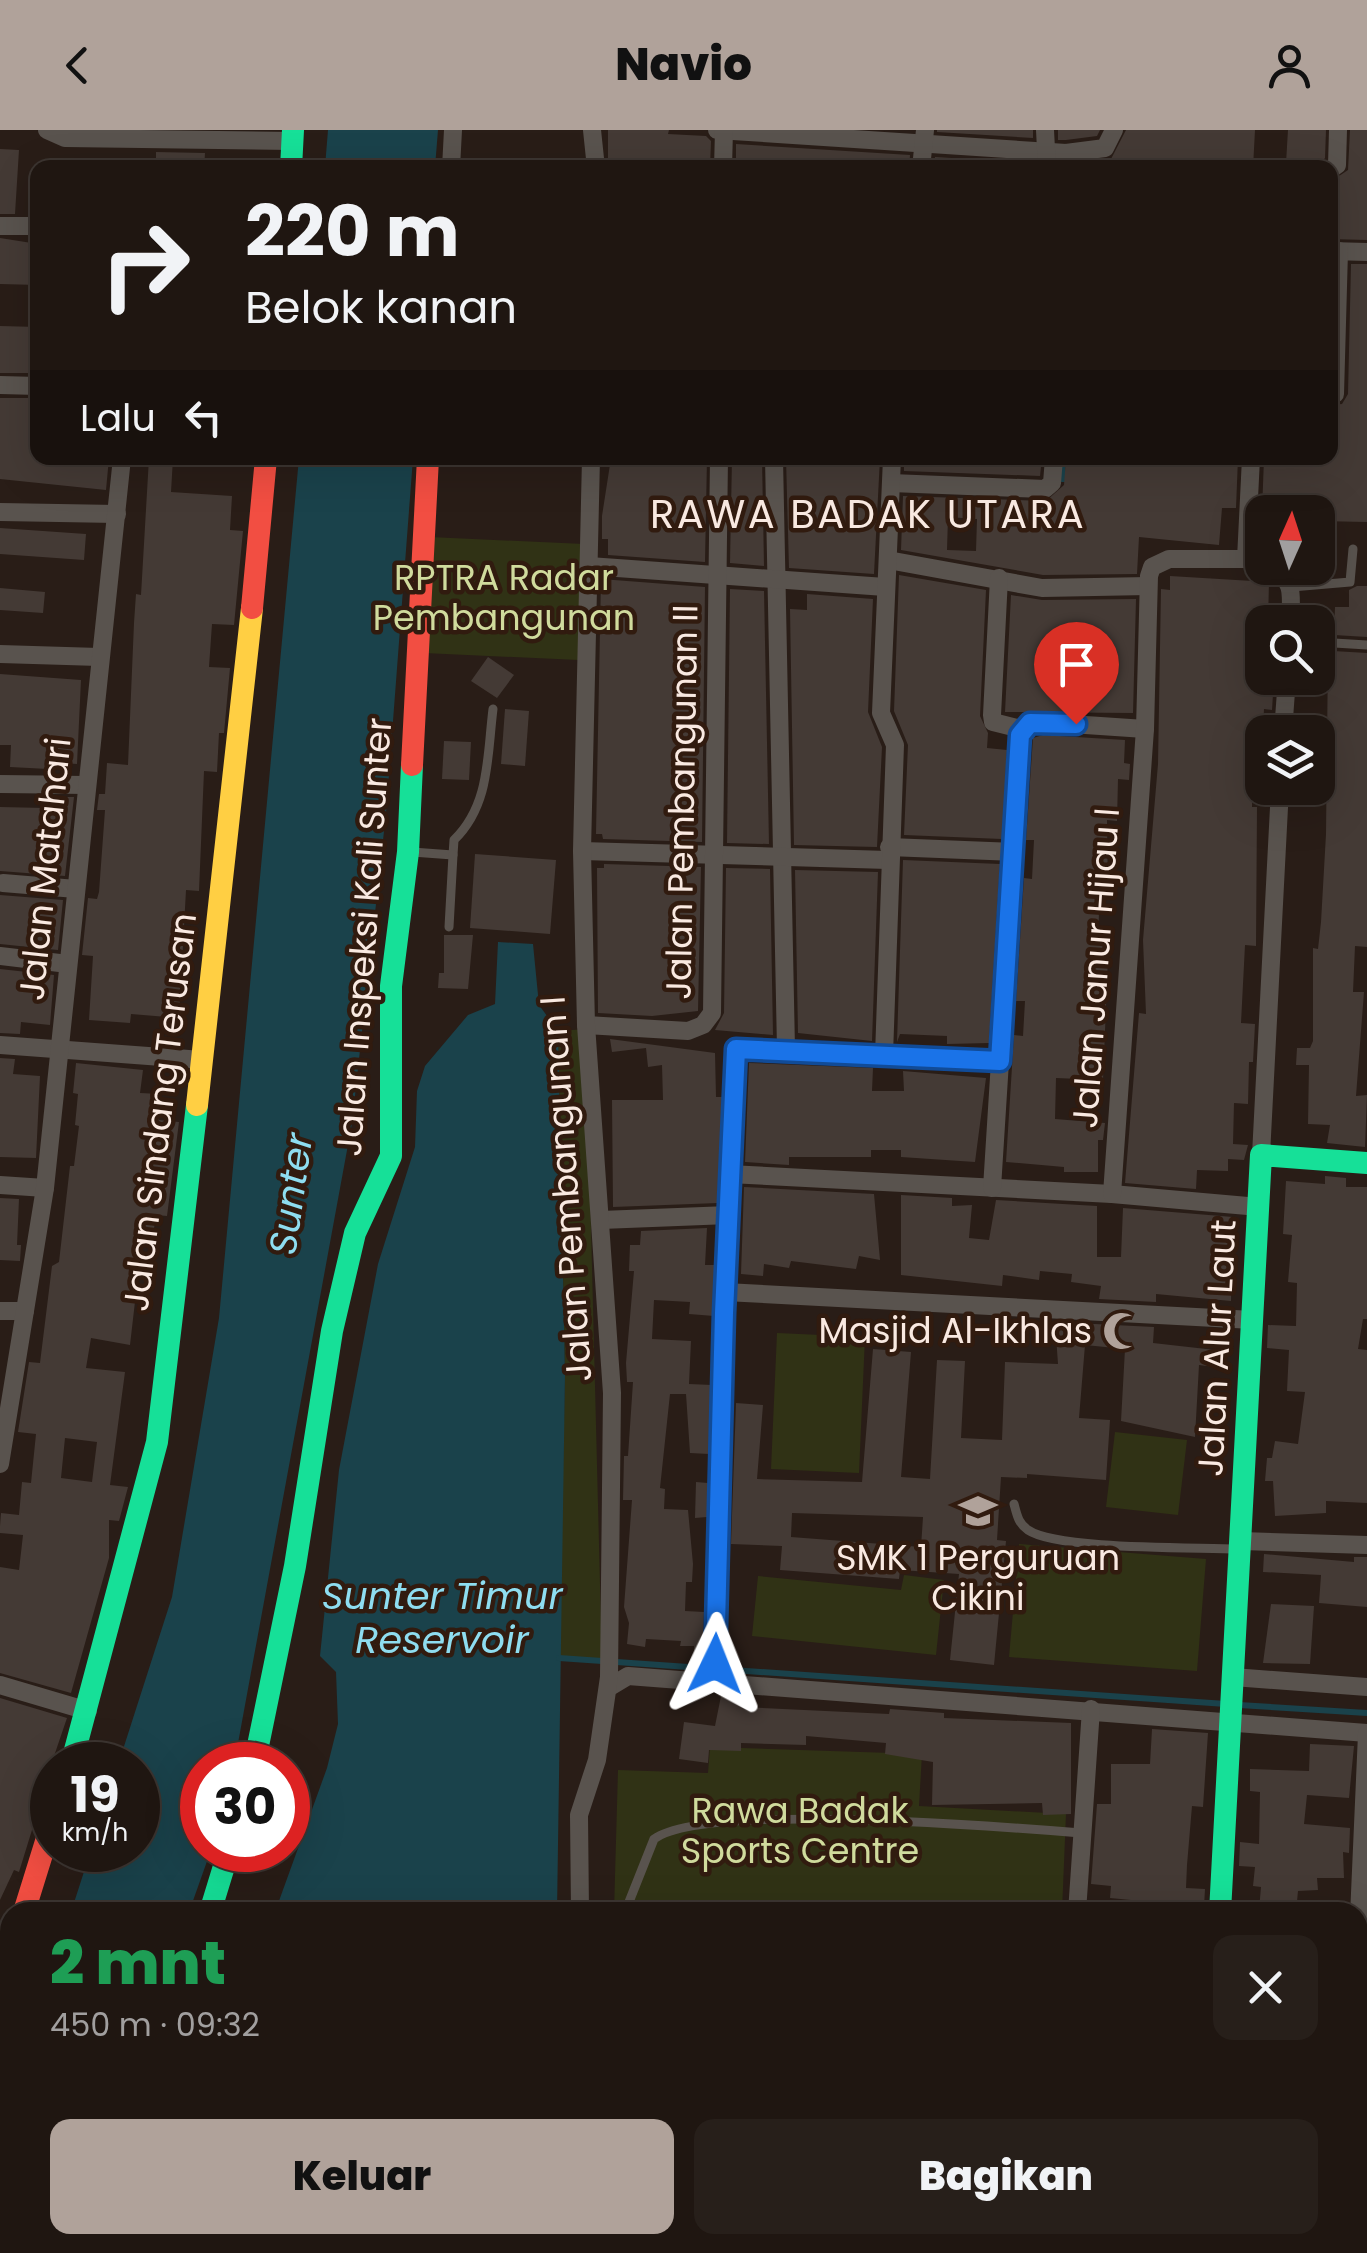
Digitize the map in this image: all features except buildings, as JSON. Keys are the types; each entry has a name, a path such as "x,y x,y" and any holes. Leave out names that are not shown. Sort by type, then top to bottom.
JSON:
{"street":[{"path":"47,130 64,138 293,136"},
{"path":"452,160 454,130"},
{"path":"592,130 595,160"},
{"path":"723,160 722,130 924,136 1053,156 1104,148 1114,130"},
{"path":"1045,130 1053,156"},
{"path":"1337,160 1338,130"},
{"path":"0,226 30,226"},
{"path":"1338,251 1367,252"},
{"path":"0,385 30,386"},
{"name":"Jalan Matahari","path":"0,1464 46,1188 121,465"},
{"name":"Jalan Sindang Terusan","path":"78,1742 157,1442 235,785 265,465"},
{"name":"Jalan Inspeksi Kali Sunter","path":"259,1742 295,1566 332,1331 356,1234 391,1156 392,986 408,852 428,465"},
{"name":"Jalan Pembangunan I","path":"580,1902 579,1815 596,1760 609,1683 612,1393 586,1025 582,851 590,465"},
{"name":"Jalan Pembangunan II","path":"586,1025 688,1030 710,1020 719,465"},
{"path":"774,465 779,581 778,858 786,1049"},
{"path":"884,1055 895,741 881,714 892,465"},
{"path":"891,483 1044,489 1052,483 1053,465"},
{"path":"1249,495 1250,465"},
{"path":"0,512 117,514"},
{"name":"Jalan Janur Hijau I","path":"1112,1194 1145,728 1148,586 1152,566 1170,559 1245,562"},
{"path":"888,560 1042,588 1148,586"},
{"path":"588,566 885,587"},
{"path":"999,578 993,722 1021,729 1041,722 1145,728"},
{"path":"1290,585 1291,605"},
{"path":"0,654 99,657"},
{"path":"992,1188 1021,729"},
{"path":"0,784 87,786"},
{"name":"Jalan Alur Laut","path":"1221,1902 1279,805"},
{"path":"582,851 778,858 1015,852"},
{"path":"3,883 76,889"},
{"path":"0,956 68,964"},
{"path":"0,1045 60,1046 202,1060"},
{"path":"715,1674 736,1049 1000,1061"},
{"path":"1261,1155 1367,1164"},
{"path":"729,1174 1112,1194 1259,1208"},
{"path":"0,1185 46,1188"},
{"path":"601,1220 729,1215"},
{"path":"725,1292 1253,1320"},
{"path":"0,1311 25,1311"},
{"path":"1242,1545 1367,1545"},
{"path":"609,1683 628,1676 715,1674 1367,1733 1360,1902"},
{"path":"1233,1680 1367,1687"},
{"path":"0,1685 88,1712"},
{"path":"1078,1902 1090,1709"},
{"path":"27,1902 36,1872"},
{"path":"213,1902 222,1872"}],"lane":[{"path":"1292,588 1350,582 1353,549"},
{"path":"1335,643 1367,645"},
{"path":"449,927 454,840 472,822 483,794 492,710"},
{"path":"408,852 454,855"},
{"path":"1014,1504 1018,1520 1030,1532 1110,1544 1242,1545"},
{"path":"629,1902 654,1839 685,1826 797,1818 1082,1833"}],"green space":[{"name":"RPTRA Radar Pembangunan","path":"430,537 584,544 579,660 424,653"},
{"path":"586,1029 602,1663 559,1658 565,1375 558,1031"},
{"path":"777,1333 865,1337 859,1473 771,1469"},
{"path":"1115,1432 1187,1440 1178,1515 1106,1507"},
{"path":"1019,1544 1206,1559 1197,1671 1009,1657"},
{"path":"904,1575 944,1580 936,1655 752,1636 758,1576 901,1590"},
{"name":"Rawa Badak Sports Centre","path":"710,1747 922,1754 919,1806 1066,1814 1062,1902 614,1902 618,1770 708,1773"}],"water":[{"path":"328,130 438,130 436,160 326,160"},
{"name":"Sunter","path":"298,465 412,465 386,813 352,1123 238,1742 180,1742 180,1872 203,1872 193,1902 74,1902 84,1872 160,1872 160,1742 125,1742 172,1597 219,1318"},
{"name":"Sunter Timur Reservoir","path":"498,942 533,944 539,1005 558,1031 565,1375 557,1902 279,1902 289,1872 310,1872 310,1815 338,1724 336,1672 320,1656 339,1470 378,1264 415,1147 417,1091 425,1066 468,1015 495,1004"}],"waterway":[{"path":"1063,465 1062,479 1069,479"},
{"path":"559,1658 1226,1704"},
{"path":"1239,1705 1367,1713"}],"traffic: fast":[{"path":"291,160 293,130"},
{"path":"259,1742 295,1566 332,1331 355,1233 391,1156 391,986 408,852 412,765"},
{"path":"77,1742 157,1442 197,1105"},
{"path":"1221,1902 1261,1155 1367,1163"},
{"path":"213,1902 222,1872"}],"traffic: slow":[{"path":"197,1105 252,608"}],"traffic: jam":[{"path":"252,608 265,465"},
{"path":"412,765 428,465"},
{"path":"27,1902 36,1872"}],"place":[{"name":"Masjid Al-Ikhlas","path":"1122,1331"},
{"name":"SMK 1 Perguruan Cikini","path":"978,1511"}],"district":[{"name":"RAWA BADAK UTARA","path":"868,514"}],"route":[{"path":"715,1664 722,1492 722,1354 736,1049 1000,1061 1021,729 1030,723 1076,724"}]}
